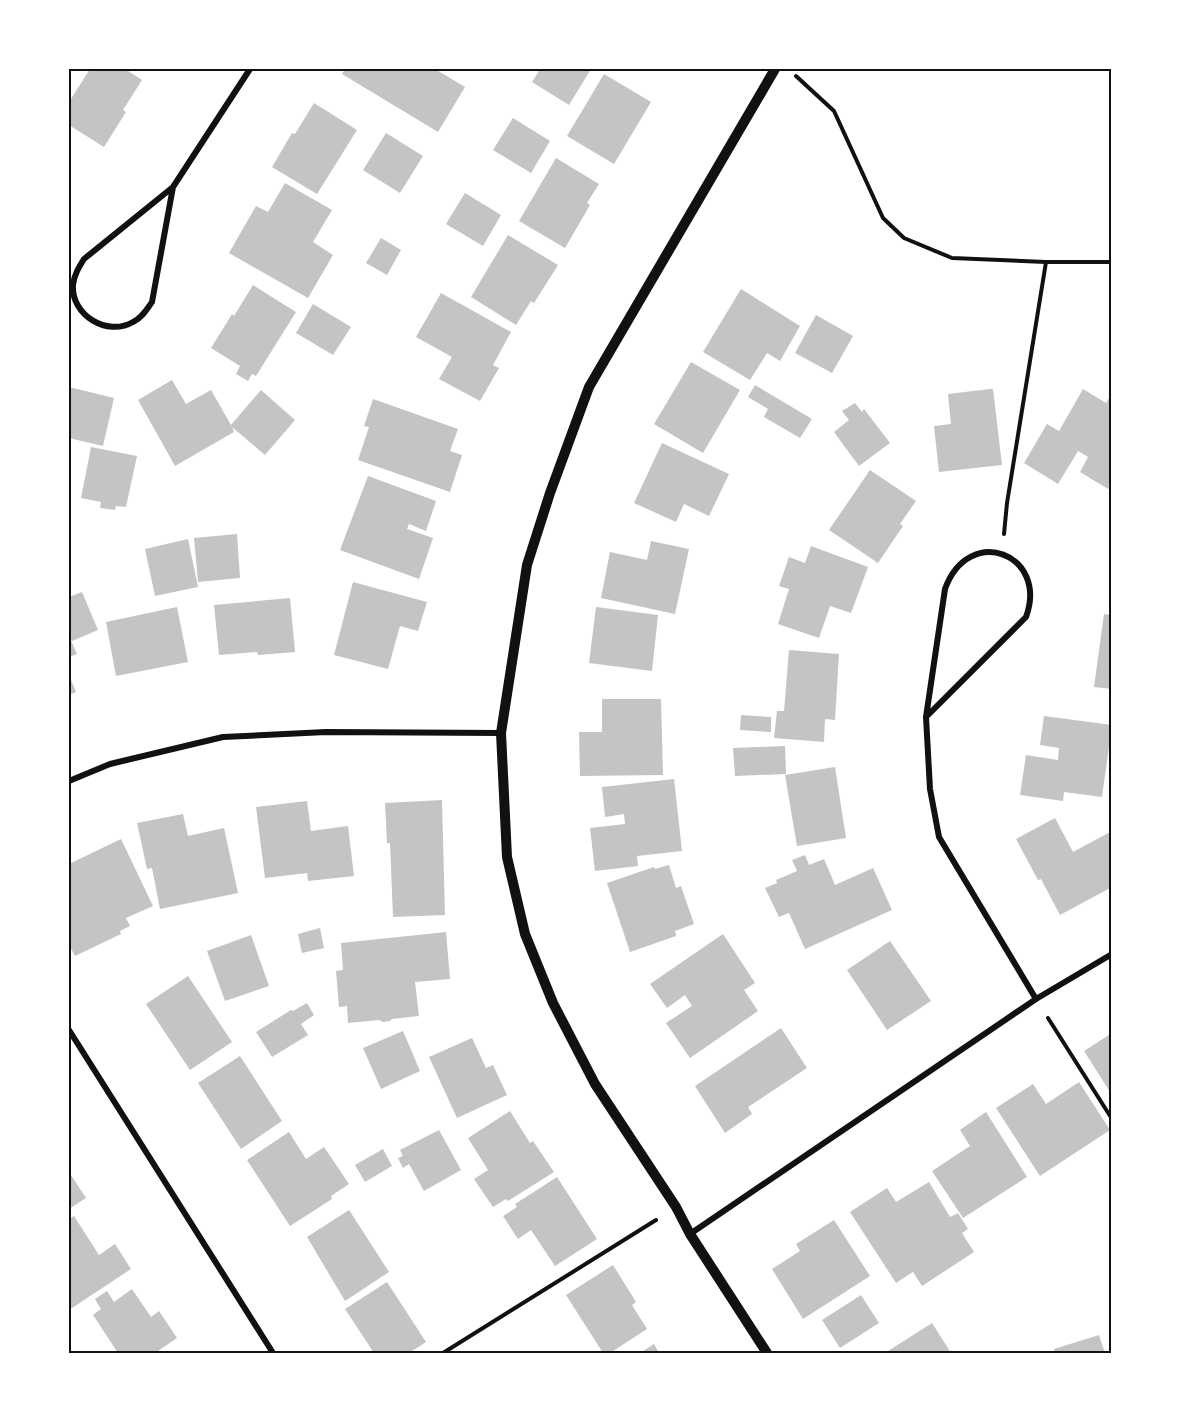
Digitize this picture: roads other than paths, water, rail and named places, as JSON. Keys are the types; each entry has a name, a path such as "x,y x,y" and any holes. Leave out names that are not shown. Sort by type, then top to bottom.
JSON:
{"street":[{"path":"173,187 152,302 144,314 120,327 105,326 92,321 75,299 73,285 76,271 84,259 173,187 250,69"},
{"path":"767,1353 690,1234 676,1207 595,1084 553,1004 525,934 507,857 501,733 527,565 550,493 589,387 775,69"},
{"path":"926,717 1026,617 1031,603 1031,588 1016,562 1002,555 987,552 972,555 960,563 950,575 945,589 926,717 930,789 939,837 1036,999"},
{"path":"69,781 110,764 223,737 326,732 501,733"},
{"path":"690,1234 1036,999 1112,954"},
{"path":"69,1030 273,1353"}]}
